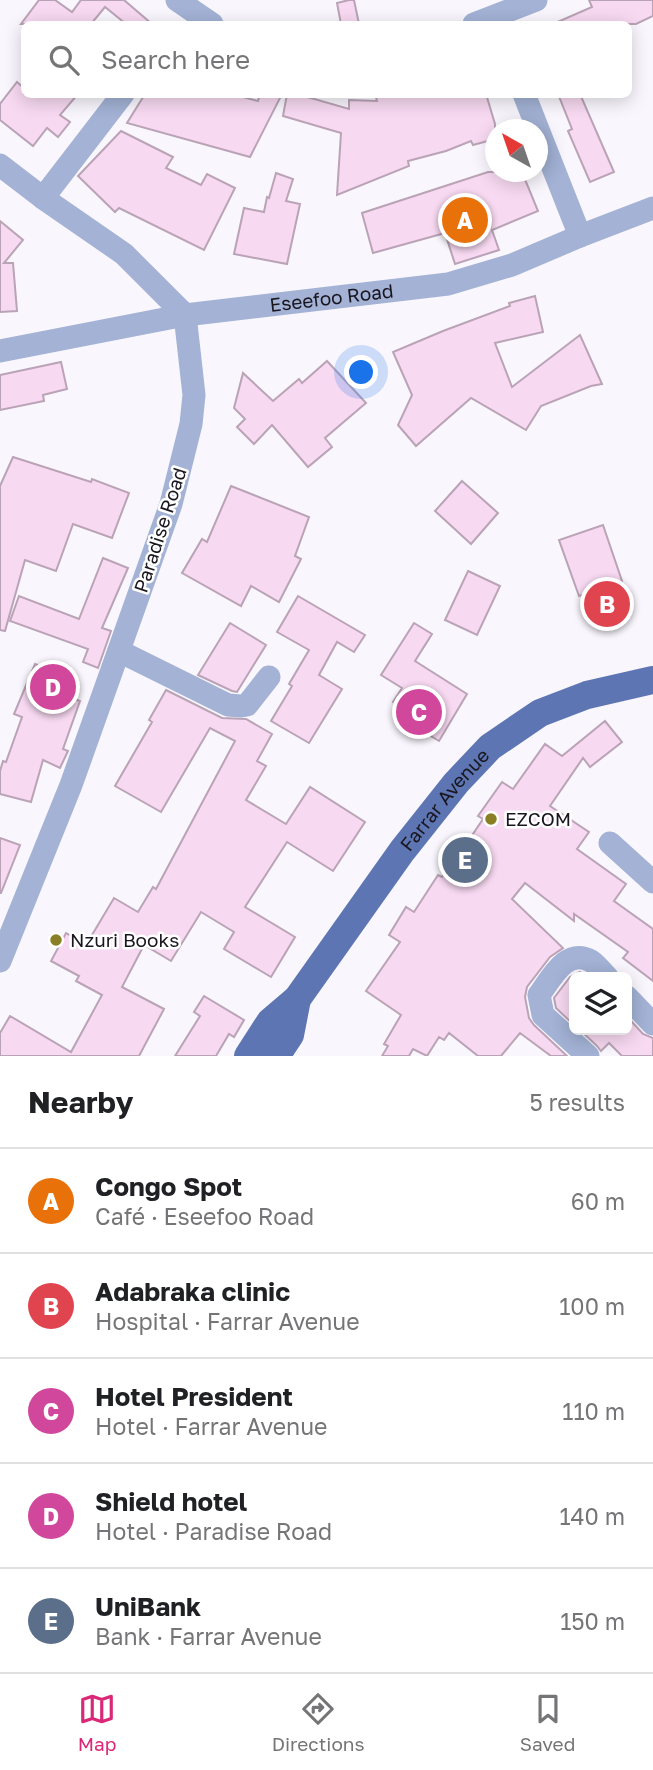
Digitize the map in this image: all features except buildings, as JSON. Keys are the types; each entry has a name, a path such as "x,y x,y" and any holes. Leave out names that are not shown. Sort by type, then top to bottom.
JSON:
{"main road":[{"name":"Farrar Avenue","path":"248,1056 270,1022 297,999 402,852 456,783 490,747 540,713 586,695 653,680"},
{"name":"Farrar Avenue","path":"276,1056 290,1035 297,999"}],"street":[{"path":"491,16 536,0"},
{"path":"185,8 207,21"},
{"path":"43,198 120,98"},
{"path":"526,98 580,236"},
{"path":"0,164 43,198 124,254 185,314"},
{"name":"Eseefoo Road","path":"0,351 185,314 448,284 512,265 653,208"},
{"name":"Paradise Road","path":"0,961 71,785 171,504 191,424 194,395 185,314"},
{"path":"119,651 228,705 247,705 269,677"},
{"path":"610,843 653,882"},
{"path":"588,1056 543,1015 539,995 563,963 572,958 583,958 592,962 602,972"},
{"path":"632,1002 653,1024"}],"place":[{"name":"Congo Spot","path":"465,220"},
{"name":"Adabraka clinic","path":"607,604"},
{"name":"Shield hotel","path":"53,687"},
{"name":"Hotel President","path":"419,712"},
{"name":"EZCOM","path":"491,819"},
{"name":"UniBank","path":"465,860"},
{"name":"Nzuri Books","path":"56,940"}]}
